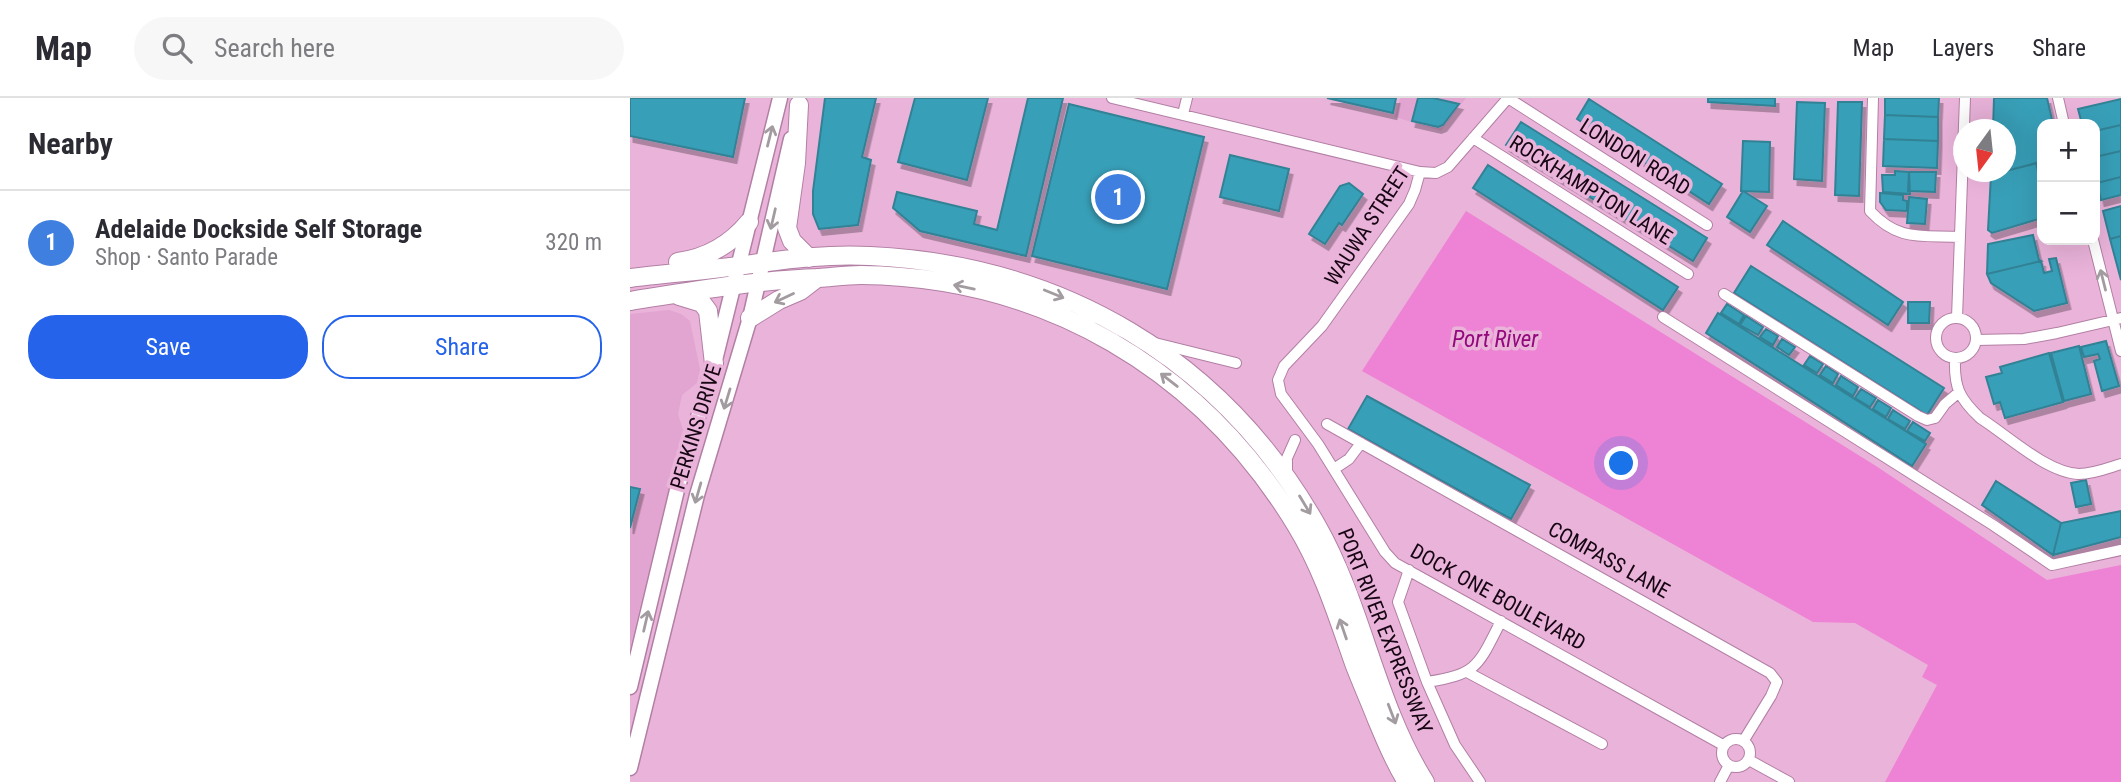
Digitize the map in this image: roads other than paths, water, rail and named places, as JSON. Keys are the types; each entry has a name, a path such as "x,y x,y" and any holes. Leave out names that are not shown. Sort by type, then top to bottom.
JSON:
{"highway":[{"path":"800,101 788,228 792,241 809,258"},
{"path":"630,271 695,259 732,241 749,222"},
{"name":"PORT RIVER EXPRESSWAY","path":"630,278 809,258 868,255 915,258 965,266 1035,286 1093,310 1148,342 1186,370 1233,413 1287,476 1318,527 1341,573 1393,718 1425,782"},
{"name":"PORT RIVER EXPRESSWAY","path":"630,301 759,281 859,275 925,279 1022,300 1094,331 1135,355 1174,383 1225,430 1296,525 1328,587 1356,670 1396,765 1407,782"},
{"path":"750,318 800,291 817,278"},
{"path":"672,294 702,303 708,311 713,367"}],"street":[{"name":"PERKINS DRIVE","path":"630,687 677,490 713,367 780,98"},
{"path":"1112,98 1420,172"},
{"path":"1184,114 1187,98"},
{"name":"WAUWA STREET","path":"1322,326 1409,204 1420,172 1436,173 1448,167 1508,98"},
{"name":"LONDON ROAD","path":"1508,98 1707,225"},
{"path":"1873,98 1870,211 1882,224 1900,234 1960,237"},
{"path":"1957,318 1965,98"},
{"path":"2058,98 2063,119"},
{"name":"PERKINS DRIVE","path":"630,768 697,495 750,318 800,101"},
{"name":"ROCKHAMPTON LANE","path":"1473,138 1688,274"},
{"path":"2095,245 2117,319 2121,351"},
{"path":"1724,294 1927,420 1935,418 1945,404 1958,393"},
{"path":"1663,317 2052,565 2121,550"},
{"path":"1957,318 1972,327 1976,340 1969,354 1955,359 1940,352 1935,337 1944,322 1957,318"},
{"path":"1976,340 2024,339 2117,319"},
{"name":"DOCK ONE BOULEVARD","path":"1322,326 1284,366 1278,380 1281,394 1334,469 1385,552 1395,563 1723,746"},
{"path":"1148,342 1236,363"},
{"path":"1955,359 1954,376 1958,393 1980,418 2053,466 2077,474 2121,464"},
{"name":"COMPASS LANE","path":"1327,424 1770,673 1777,682 1744,740"},
{"path":"1287,476 1287,458 1295,440"},
{"path":"1334,469 1349,459 1361,443"},
{"path":"1409,570 1398,601 1427,682 1455,745 1480,782"},
{"path":"1427,682 1467,673 1483,656 1501,621"},
{"path":"1467,673 1602,744"},
{"path":"1736,738 1744,740 1751,752 1749,760 1737,767 1729,765 1724,760 1723,746 1736,738"},
{"path":"1749,760 1789,782"},
{"path":"1720,782 1729,765"}],"water":[{"name":"Port River","path":"1466,211 1876,466 2047,580 2121,565 2121,782 1885,782 1937,685 1922,677 1928,665 1855,623 1813,622 1362,371"}],"place":[{"name":"Adelaide Dockside Self Storage","path":"1118,197"}]}
